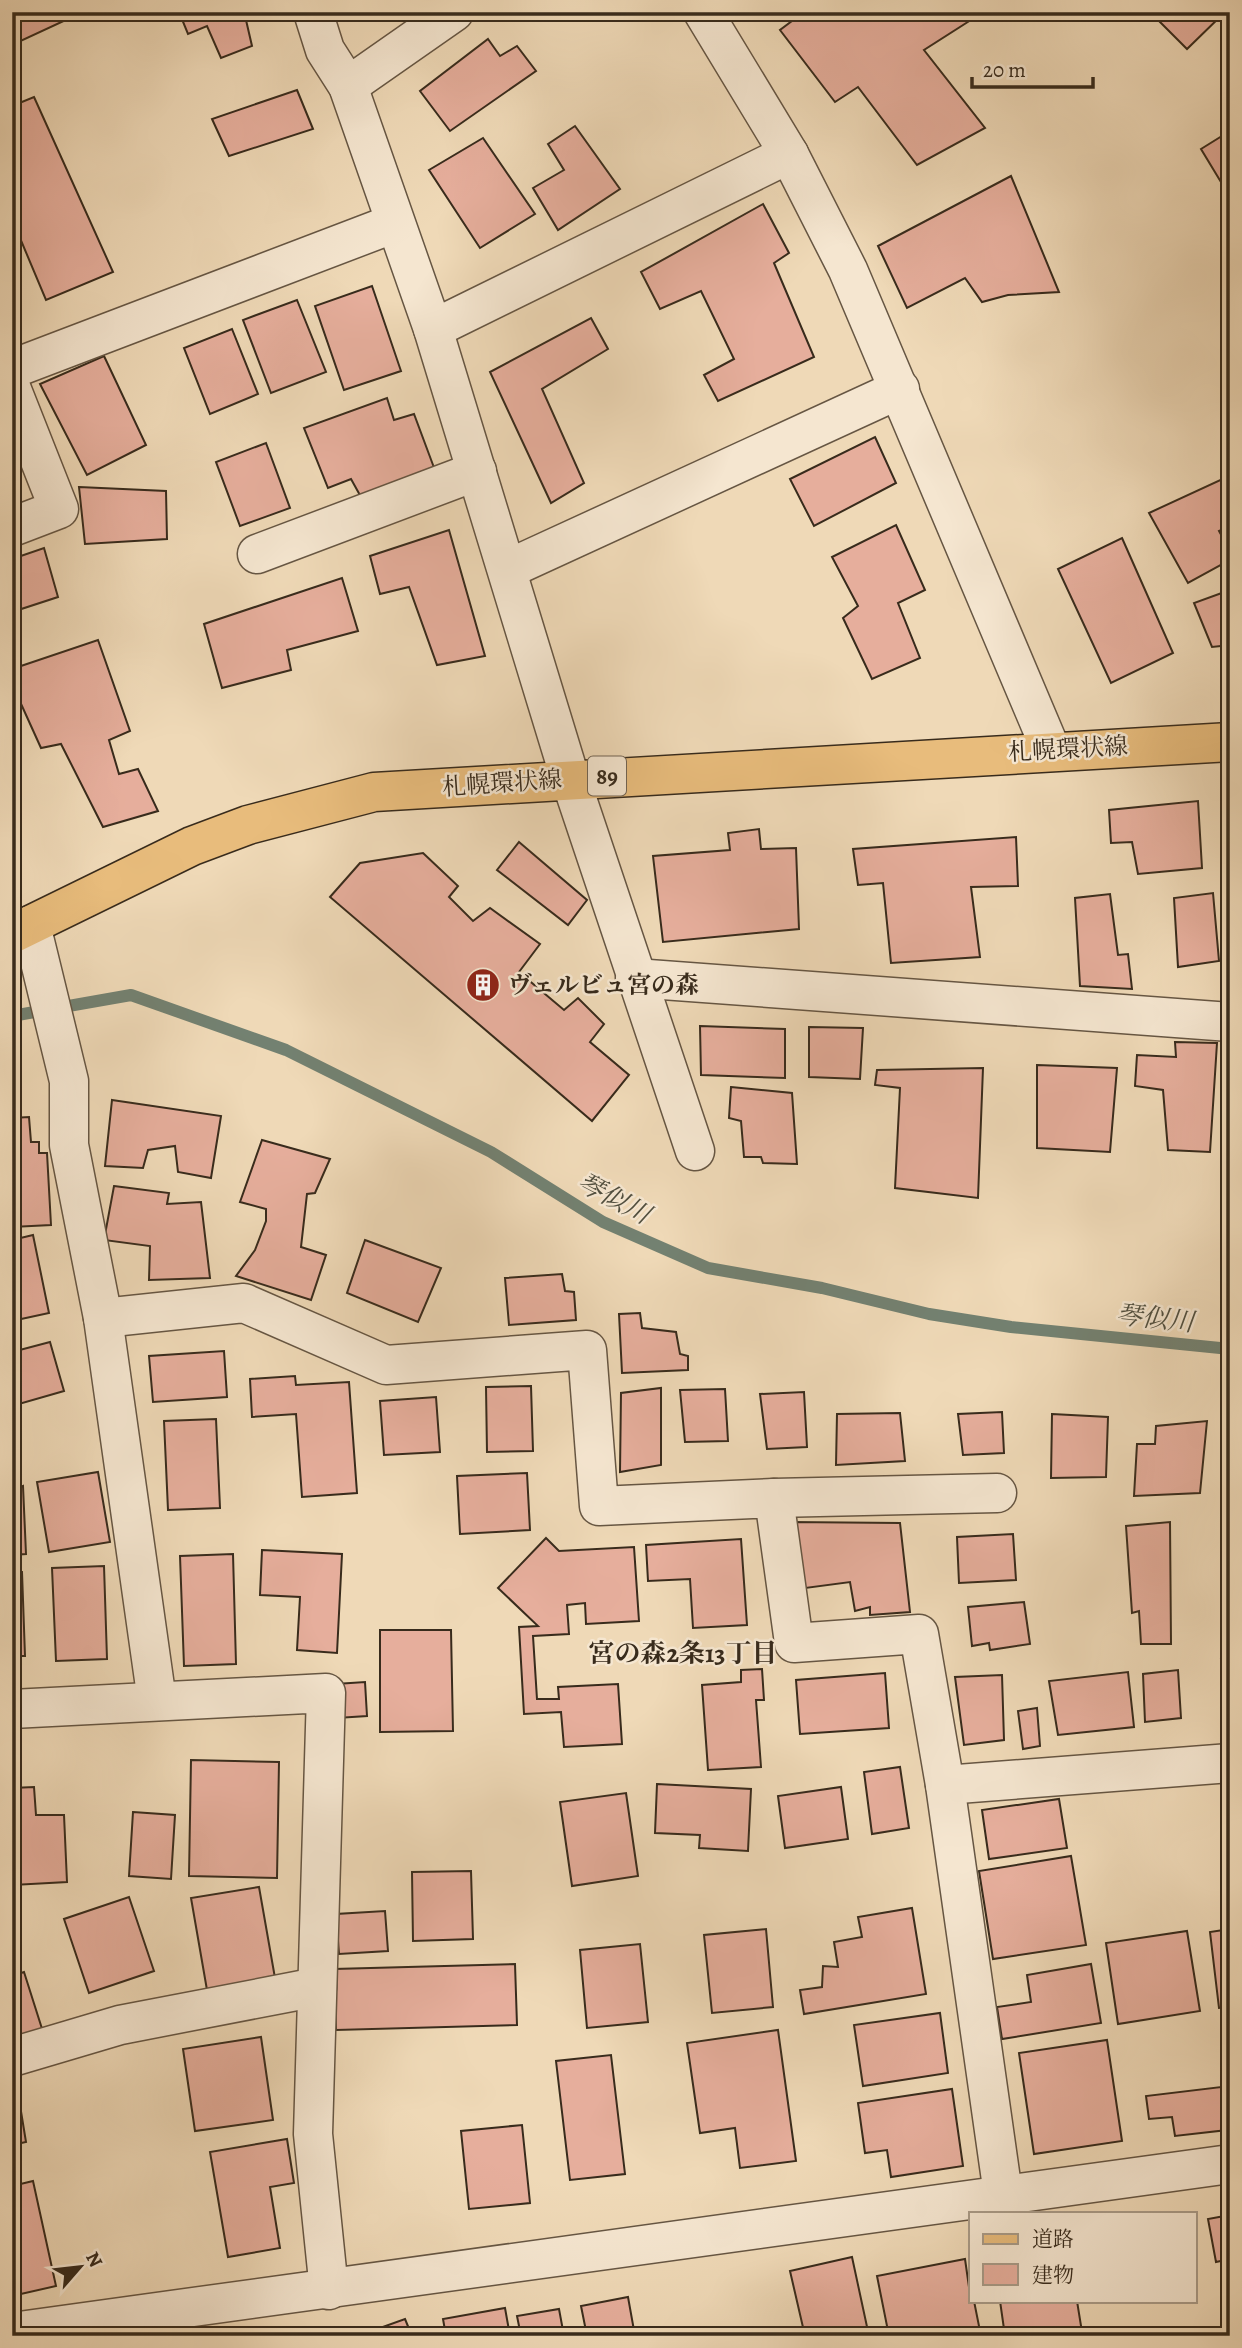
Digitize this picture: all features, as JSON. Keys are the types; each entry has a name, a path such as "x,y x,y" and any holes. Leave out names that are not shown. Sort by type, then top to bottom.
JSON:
{"main road":[{"name":"札幌環状線","path":"22,930 192,846 248,825 374,792 570,778 1230,742"}],"street":[{"path":"313,12 325,50 348,86 433,329 570,778 695,1151"},
{"path":"348,86 454,12"},
{"path":"703,12 789,154 848,270 1051,750"},
{"path":"433,329 789,154"},
{"path":"12,369 395,223"},
{"path":"508,569 900,389"},
{"path":"12,390 59,509 12,527"},
{"path":"257,554 477,471"},
{"path":"22,930 40,964 69,1081 69,1145 103,1318 157,1701"},
{"path":"635,978 1230,1022"},
{"path":"103,1318 244,1304 386,1365 587,1350 599,1506 774,1498 997,1493"},
{"path":"774,1498 794,1643 919,1634 945,1785 1003,2194"},
{"path":"12,1709 326,1693 313,2134 329,2290"},
{"path":"945,1785 1230,1763"},
{"path":"12,2057 120,2025 317,1987"},
{"path":"12,2332 1230,2164"}],"building":[{"path":"12,12 65,12 68,19 12,45"},
{"path":"179,12 264,12 246,20 252,46 221,58 207,26 188,34"},
{"path":"804,12 970,12 974,18 924,50 985,128 917,165 858,87 835,102 780,30"},
{"path":"1150,12 1225,12 1187,49"},
{"path":"488,39 500,56 517,46 536,71 450,131 420,91"},
{"path":"297,90 313,129 229,156 212,119"},
{"path":"34,97 113,272 46,300 12,219 12,106"},
{"path":"575,126 620,189 558,230 533,188 564,170 548,144"},
{"path":"1230,131 1230,197 1201,149"},
{"path":"483,138 535,214 480,248 429,170"},
{"path":"1011,176 1059,292 1008,295 982,302 965,278 907,308 878,246"},
{"path":"763,204 789,253 774,263 814,357 718,401 704,375 734,359 701,291 660,309 641,272"},
{"path":"372,286 401,371 344,390 315,306"},
{"path":"297,300 326,372 271,393 243,320"},
{"path":"591,318 608,349 542,389 584,483 551,503 490,372"},
{"path":"232,329 258,394 210,414 184,348"},
{"path":"104,356 146,445 87,475 40,384"},
{"path":"387,398 394,420 414,414 436,473 361,497 351,479 328,488 304,428"},
{"path":"875,437 896,483 814,526 790,479"},
{"path":"266,443 290,508 240,526 216,462"},
{"path":"1229,476 1230,526 1219,531 1230,551 1230,560 1188,583 1149,513"},
{"path":"79,487 166,491 167,539 85,544"},
{"path":"896,525 925,590 898,603 920,658 872,679 843,618 858,606 832,557"},
{"path":"449,530 485,656 437,665 409,587 380,594 370,556"},
{"path":"1122,538 1173,653 1111,683 1058,569"},
{"path":"44,548 58,597 12,612 12,559"},
{"path":"342,578 358,631 287,650 291,670 222,688 204,624"},
{"path":"1230,590 1230,645 1212,647 1194,603"},
{"path":"98,640 130,731 109,740 119,774 138,769 158,811 103,827 61,744 41,748 12,684 12,669"},
{"path":"1198,801 1202,868 1138,874 1132,842 1111,843 1109,810"},
{"path":"759,829 761,849 796,848 799,929 663,942 653,856 730,850 728,833"},
{"path":"1016,837 1018,886 971,887 980,957 891,963 883,883 858,885 853,849"},
{"path":"519,842 587,900 568,925 497,870"},
{"name":"ヴェルビュ宮の森","path":"423,853 458,886 449,897 473,921 490,908 540,944 519,972 564,1010 578,998 604,1024 590,1042 629,1075 592,1121 330,897 360,863"},
{"path":"1213,893 1219,961 1178,967 1174,898"},
{"path":"1110,894 1118,955 1128,954 1132,989 1080,986 1075,898"},
{"path":"700,1026 785,1029 785,1078 701,1075"},
{"path":"809,1027 863,1028 860,1079 809,1077"},
{"path":"1175,1042 1217,1043 1210,1152 1168,1150 1163,1090 1135,1086 1137,1055 1176,1057"},
{"path":"1037,1065 1117,1068 1110,1152 1037,1148"},
{"path":"983,1068 978,1198 895,1188 900,1088 875,1085 877,1070"},
{"path":"731,1087 792,1093 797,1164 763,1163 761,1157 744,1157 741,1121 729,1118"},
{"path":"112,1100 221,1116 211,1178 178,1172 175,1146 148,1150 143,1168 105,1166"},
{"path":"29,1117 31,1142 39,1142 39,1153 47,1153 51,1225 12,1227 12,1118"},
{"path":"262,1140 330,1159 315,1193 307,1194 301,1247 326,1255 311,1300 236,1276 255,1250 266,1221 266,1209 240,1202"},
{"path":"114,1186 169,1193 167,1204 201,1202 210,1278 149,1280 150,1246 104,1240"},
{"path":"33,1235 49,1313 12,1321 12,1240"},
{"path":"365,1240 441,1268 418,1322 347,1293"},
{"path":"562,1274 565,1291 574,1292 576,1320 509,1325 505,1278"},
{"path":"640,1313 642,1328 676,1332 680,1354 688,1356 688,1370 622,1373 619,1314"},
{"path":"50,1342 64,1391 12,1406 12,1352"},
{"path":"224,1351 227,1397 153,1402 149,1356"},
{"path":"295,1376 296,1385 349,1382 357,1493 302,1497 296,1414 252,1417 250,1379"},
{"path":"531,1386 533,1451 487,1452 486,1387"},
{"path":"661,1388 661,1465 620,1472 621,1393"},
{"path":"725,1389 728,1441 685,1442 680,1390"},
{"path":"804,1392 807,1447 767,1449 760,1394"},
{"path":"436,1397 440,1452 384,1455 380,1401"},
{"path":"1002,1412 1004,1453 963,1455 958,1414"},
{"path":"900,1413 905,1461 836,1465 837,1414"},
{"path":"1052,1414 1108,1417 1106,1477 1051,1478"},
{"path":"216,1419 220,1508 168,1510 164,1421"},
{"path":"1207,1421 1200,1493 1134,1496 1137,1444 1155,1444 1156,1426"},
{"path":"98,1472 110,1542 49,1552 37,1482"},
{"path":"527,1473 530,1530 460,1534 457,1476"},
{"path":"23,1486 26,1554 12,1555 12,1490"},
{"path":"789,1522 900,1523 910,1612 870,1615 870,1607 855,1611 850,1582 798,1589"},
{"path":"1170,1522 1171,1644 1141,1644 1139,1611 1132,1613 1126,1526"},
{"path":"1013,1534 1016,1580 959,1583 957,1537"},
{"path":"546,1538 559,1551 634,1547 639,1621 586,1624 585,1603 567,1605 569,1634 533,1636 537,1699 559,1699 558,1687 618,1684 622,1744 564,1747 561,1712 524,1714 519,1627 538,1626 498,1588"},
{"path":"741,1539 747,1625 693,1628 690,1579 648,1581 646,1545"},
{"path":"262,1550 342,1554 337,1653 297,1650 300,1597 260,1595"},
{"path":"233,1554 236,1664 184,1666 180,1556"},
{"path":"104,1566 107,1659 56,1661 52,1568"},
{"path":"22,1572 25,1656 12,1656 12,1573"},
{"path":"1024,1602 1030,1644 990,1650 989,1643 972,1646 968,1607"},
{"path":"380,1630 451,1630 453,1731 380,1732"},
{"path":"1230,1658 1230,1706 1226,1706 1221,1659"},
{"path":"762,1669 764,1700 756,1700 761,1767 708,1770 702,1685 741,1682 741,1670"},
{"path":"1178,1670 1181,1718 1145,1722 1143,1674"},
{"path":"1128,1672 1134,1727 1058,1735 1049,1681"},
{"path":"885,1673 889,1728 800,1734 796,1680"},
{"path":"1002,1675 1004,1740 964,1745 955,1677"},
{"path":"365,1682 367,1716 337,1718 336,1684"},
{"path":"1037,1708 1040,1746 1023,1749 1018,1711"},
{"path":"191,1760 279,1762 277,1878 189,1876"},
{"path":"900,1767 909,1828 872,1834 864,1772"},
{"path":"657,1784 751,1789 748,1851 699,1848 700,1835 655,1833"},
{"path":"34,1787 36,1815 64,1815 67,1882 13,1885 12,1788"},
{"path":"841,1787 848,1839 785,1848 778,1796"},
{"path":"626,1793 638,1876 572,1886 560,1802"},
{"path":"1059,1799 1067,1848 989,1859 982,1810"},
{"path":"133,1812 175,1815 171,1879 129,1876"},
{"path":"1071,1856 1086,1945 993,1959 979,1871"},
{"path":"471,1871 473,1939 413,1941 412,1872"},
{"path":"259,1887 275,1978 207,1990 191,1898"},
{"path":"129,1897 154,1971 89,1993 64,1919"},
{"path":"912,1908 926,1994 804,2014 800,1990 822,1987 823,1966 838,1967 834,1942 862,1937 858,1917"},
{"path":"385,1911 388,1951 339,1954 336,1914"},
{"path":"766,1929 773,2007 712,2013 704,1935"},
{"path":"1230,1929 1230,2007 1219,2008 1210,1932"},
{"path":"1187,1931 1200,2011 1118,2024 1106,1943"},
{"path":"12,1933 20,1966 12,1967"},
{"path":"640,1944 648,2022 587,2028 580,1950"},
{"path":"515,1964 517,2025 336,2030 334,1969"},
{"path":"1091,1964 1101,2023 1002,2039 997,2007 1031,2002 1027,1975"},
{"path":"24,1972 44,2035 12,2045 12,1976"},
{"path":"940,2013 948,2073 863,2086 854,2025"},
{"path":"778,2030 796,2161 740,2168 735,2128 700,2133 687,2043"},
{"path":"261,2037 273,2120 195,2131 183,2049"},
{"path":"1107,2040 1122,2141 1034,2154 1019,2053"},
{"path":"611,2055 625,2174 570,2180 556,2061"},
{"path":"17,2087 26,2142 12,2145 12,2088"},
{"path":"1221,2087 1227,2130 1175,2136 1172,2117 1149,2119 1146,2096"},
{"path":"952,2089 963,2166 891,2177 887,2150 865,2153 858,2103"},
{"path":"522,2125 530,2203 469,2209 461,2131"},
{"path":"287,2139 294,2183 270,2187 280,2248 228,2257 210,2152"},
{"path":"33,2181 56,2286 12,2296 12,2186"},
{"path":"1230,2215 1230,2259 1216,2262 1208,2219"},
{"path":"852,2257 869,2336 805,2336 790,2271"},
{"path":"965,2259 969,2302 974,2302 981,2336 889,2336 877,2276"},
{"path":"628,2297 635,2336 587,2336 581,2306"},
{"path":"1000,2302 1077,2302 1082,2332 1056,2336 1005,2336"},
{"path":"505,2308 510,2336 446,2336 443,2319"},
{"path":"559,2309 564,2336 521,2336 517,2316"},
{"path":"405,2319 412,2336 363,2334"}],"waterway":[{"name":"琴似川","path":"12,1016 131,995 286,1050 491,1152 603,1222 708,1268 822,1288 929,1314 1011,1327 1230,1349"}],"place":[{"name":"ヴェルビュ宮の森","path":"483,985"}],"district":[{"name":"宮の森2条13丁目","path":"683,1653"}]}
